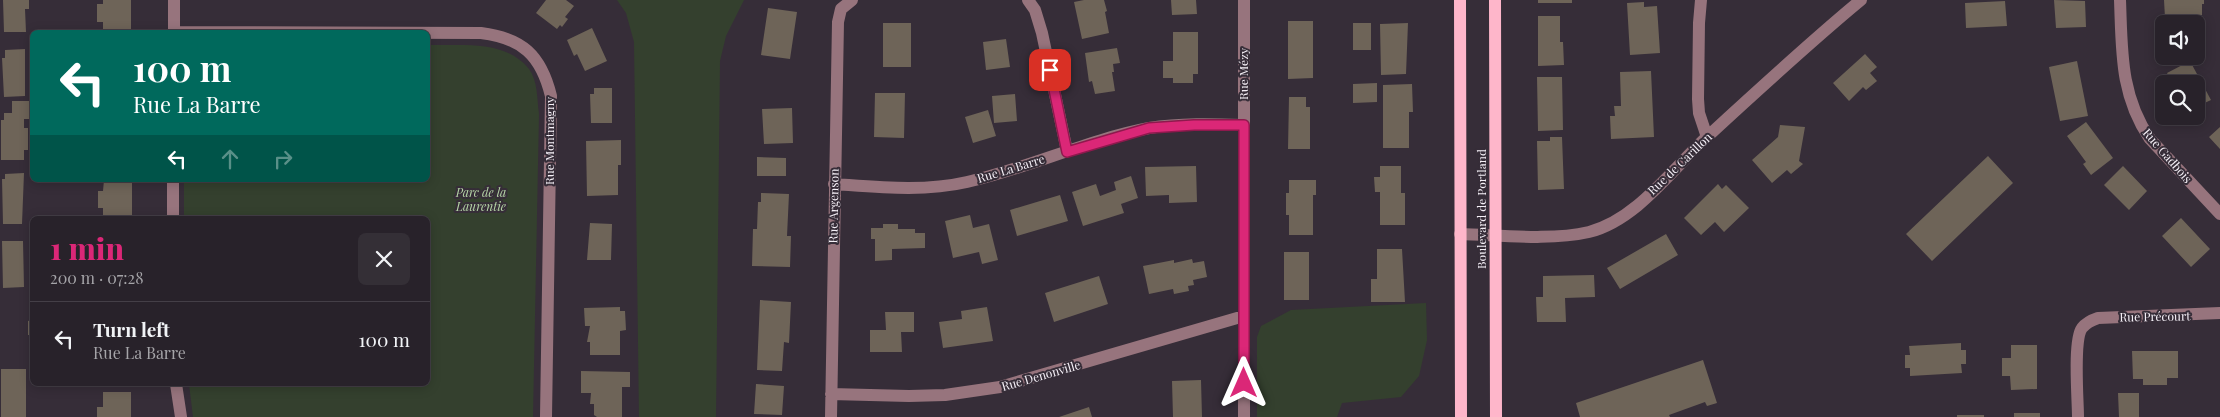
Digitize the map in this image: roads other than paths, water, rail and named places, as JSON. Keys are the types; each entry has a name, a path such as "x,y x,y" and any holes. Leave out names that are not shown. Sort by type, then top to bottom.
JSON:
{"main road":[{"name":"Boulevard de Portland","path":"1460,0 1461,417"},
{"name":"Boulevard de Portland","path":"1495,0 1496,417"}],"street":[{"path":"174,0 174,30"},
{"name":"Rue Argenson","path":"831,417 838,22 841,9 852,0"},
{"path":"1028,0 1035,10 1042,33 1067,152"},
{"name":"Rue Mézy","path":"1244,0 1244,417"},
{"path":"1701,0 1698,99 1699,113 1707,137"},
{"name":"Rue de Carillon","path":"1460,234 1572,234 1589,232 1606,226 1626,213 1656,188 1707,137 1861,0"},
{"name":"Rue Gadbois","path":"2120,0 2125,82 2141,126 2150,139 2220,214"},
{"name":"Rue Montmagny","path":"430,33 496,34 515,40 529,51 542,67 551,96 546,417"},
{"name":"Rue La Barre","path":"834,184 911,187 944,186 988,176 1149,128 1194,125 1244,125"},
{"path":"173,216 174,182"},
{"name":"Rue Précourt","path":"2078,417 2077,343 2081,329 2090,321 2098,318 2201,316 2220,313"},
{"name":"Rue Denonville","path":"831,394 936,396 1000,387 1244,316"},
{"path":"176,386 181,417"}],"park label":[{"name":"Parc de la Laurentie","path":"481,200"}]}
